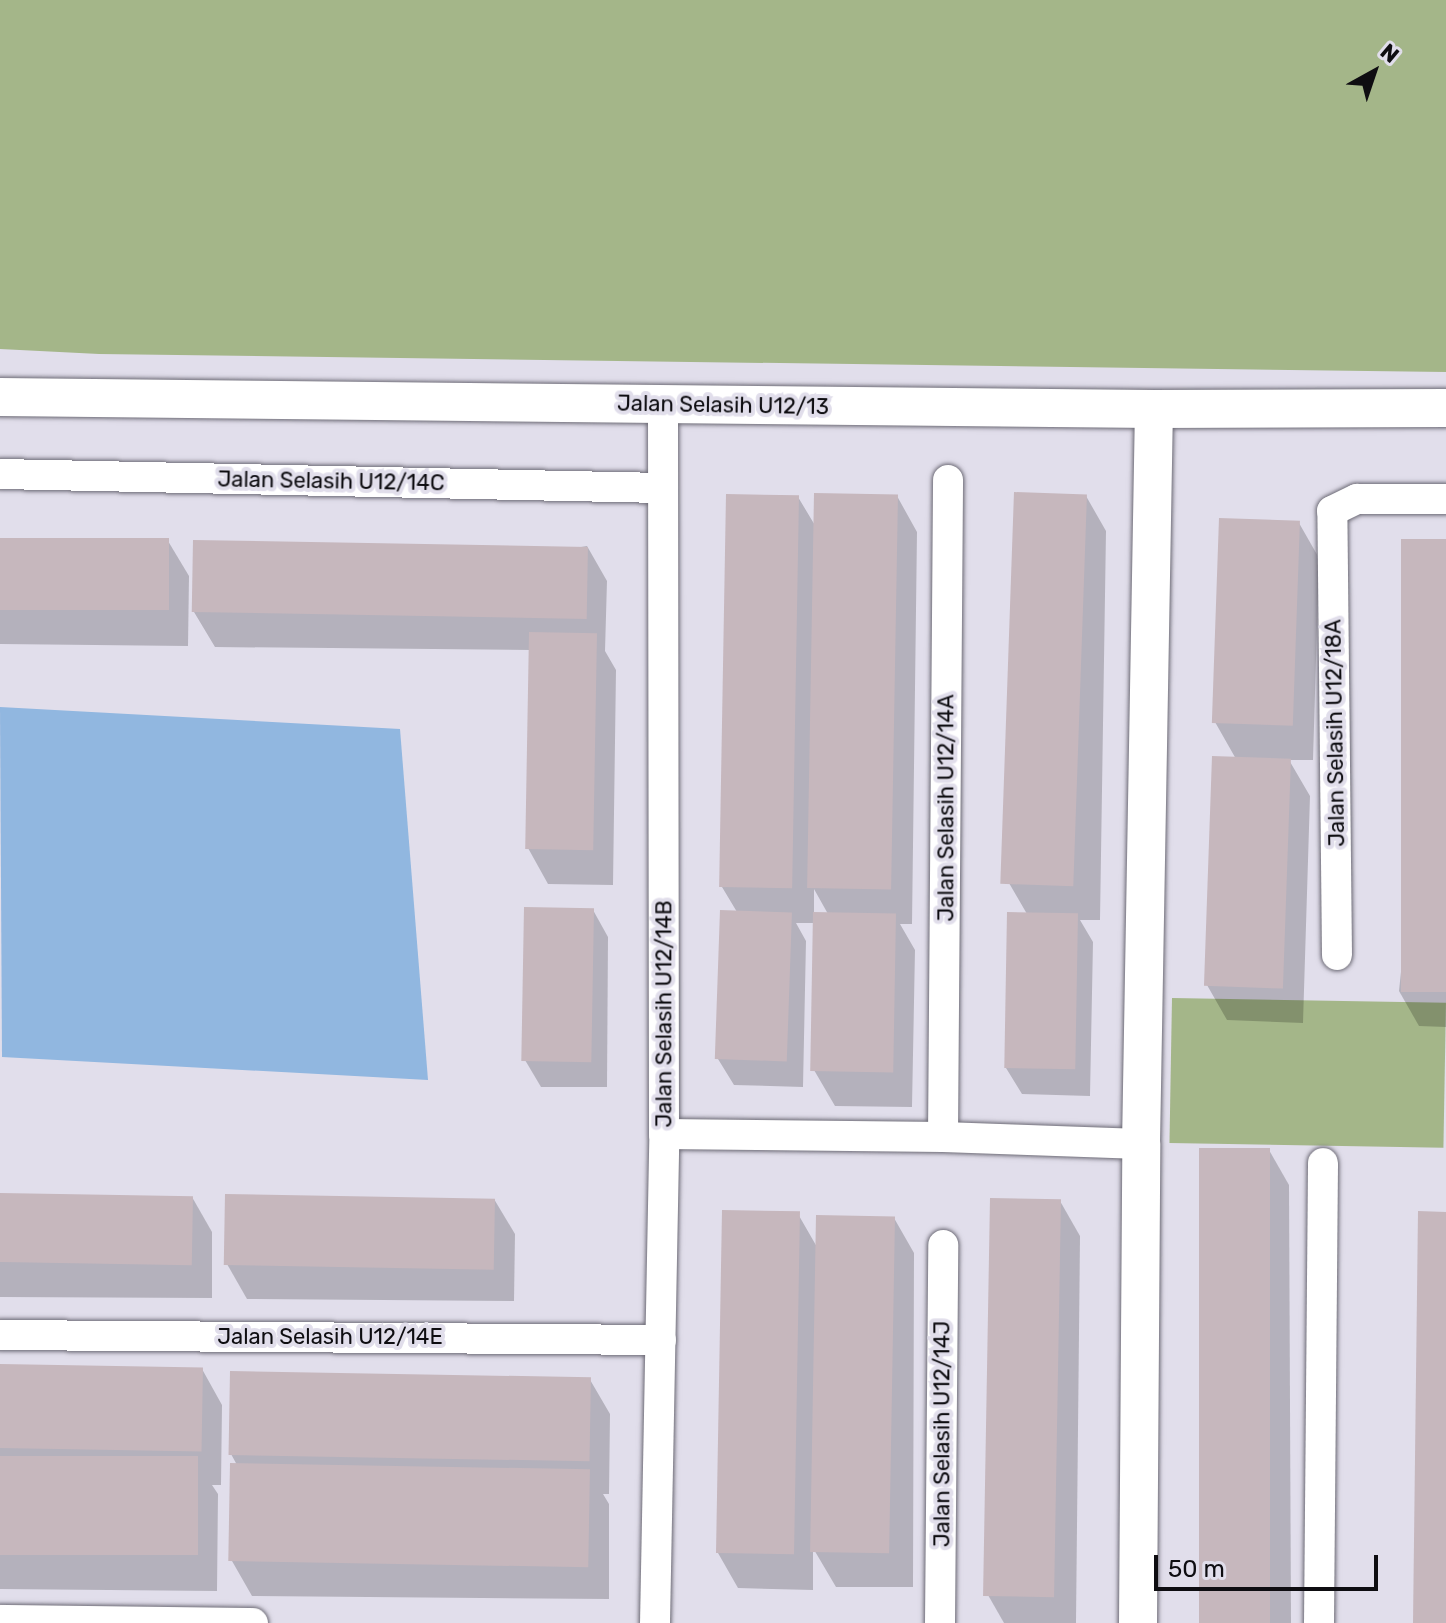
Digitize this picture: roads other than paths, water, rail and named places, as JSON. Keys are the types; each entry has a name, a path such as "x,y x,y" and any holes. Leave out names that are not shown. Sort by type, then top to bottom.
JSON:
{"street":[{"name":"Jalan Selasih U12/13","path":"0,397 1154,409 1446,408"},
{"name":"Jalan Selasih U12/14B","path":"655,1623 664,1134 663,404"},
{"path":"1138,1623 1141,1144 1154,409"},
{"name":"Jalan Selasih U12/14C","path":"0,474 661,488"},
{"name":"Jalan Selasih U12/14A","path":"943,1137 948,480"},
{"name":"Jalan Selasih U12/18A","path":"1337,955 1332,511 1357,499 1446,499"},
{"path":"664,1134 943,1137 1141,1144"},
{"path":"1319,1623 1323,1163"},
{"name":"Jalan Selasih U12/14J","path":"940,1623 943,1245"},
{"name":"Jalan Selasih U12/14E","path":"0,1335 661,1340"},
{"path":"0,1620 253,1623"}],"water":[{"path":"0,707 400,729 428,1080 2,1057"}]}
